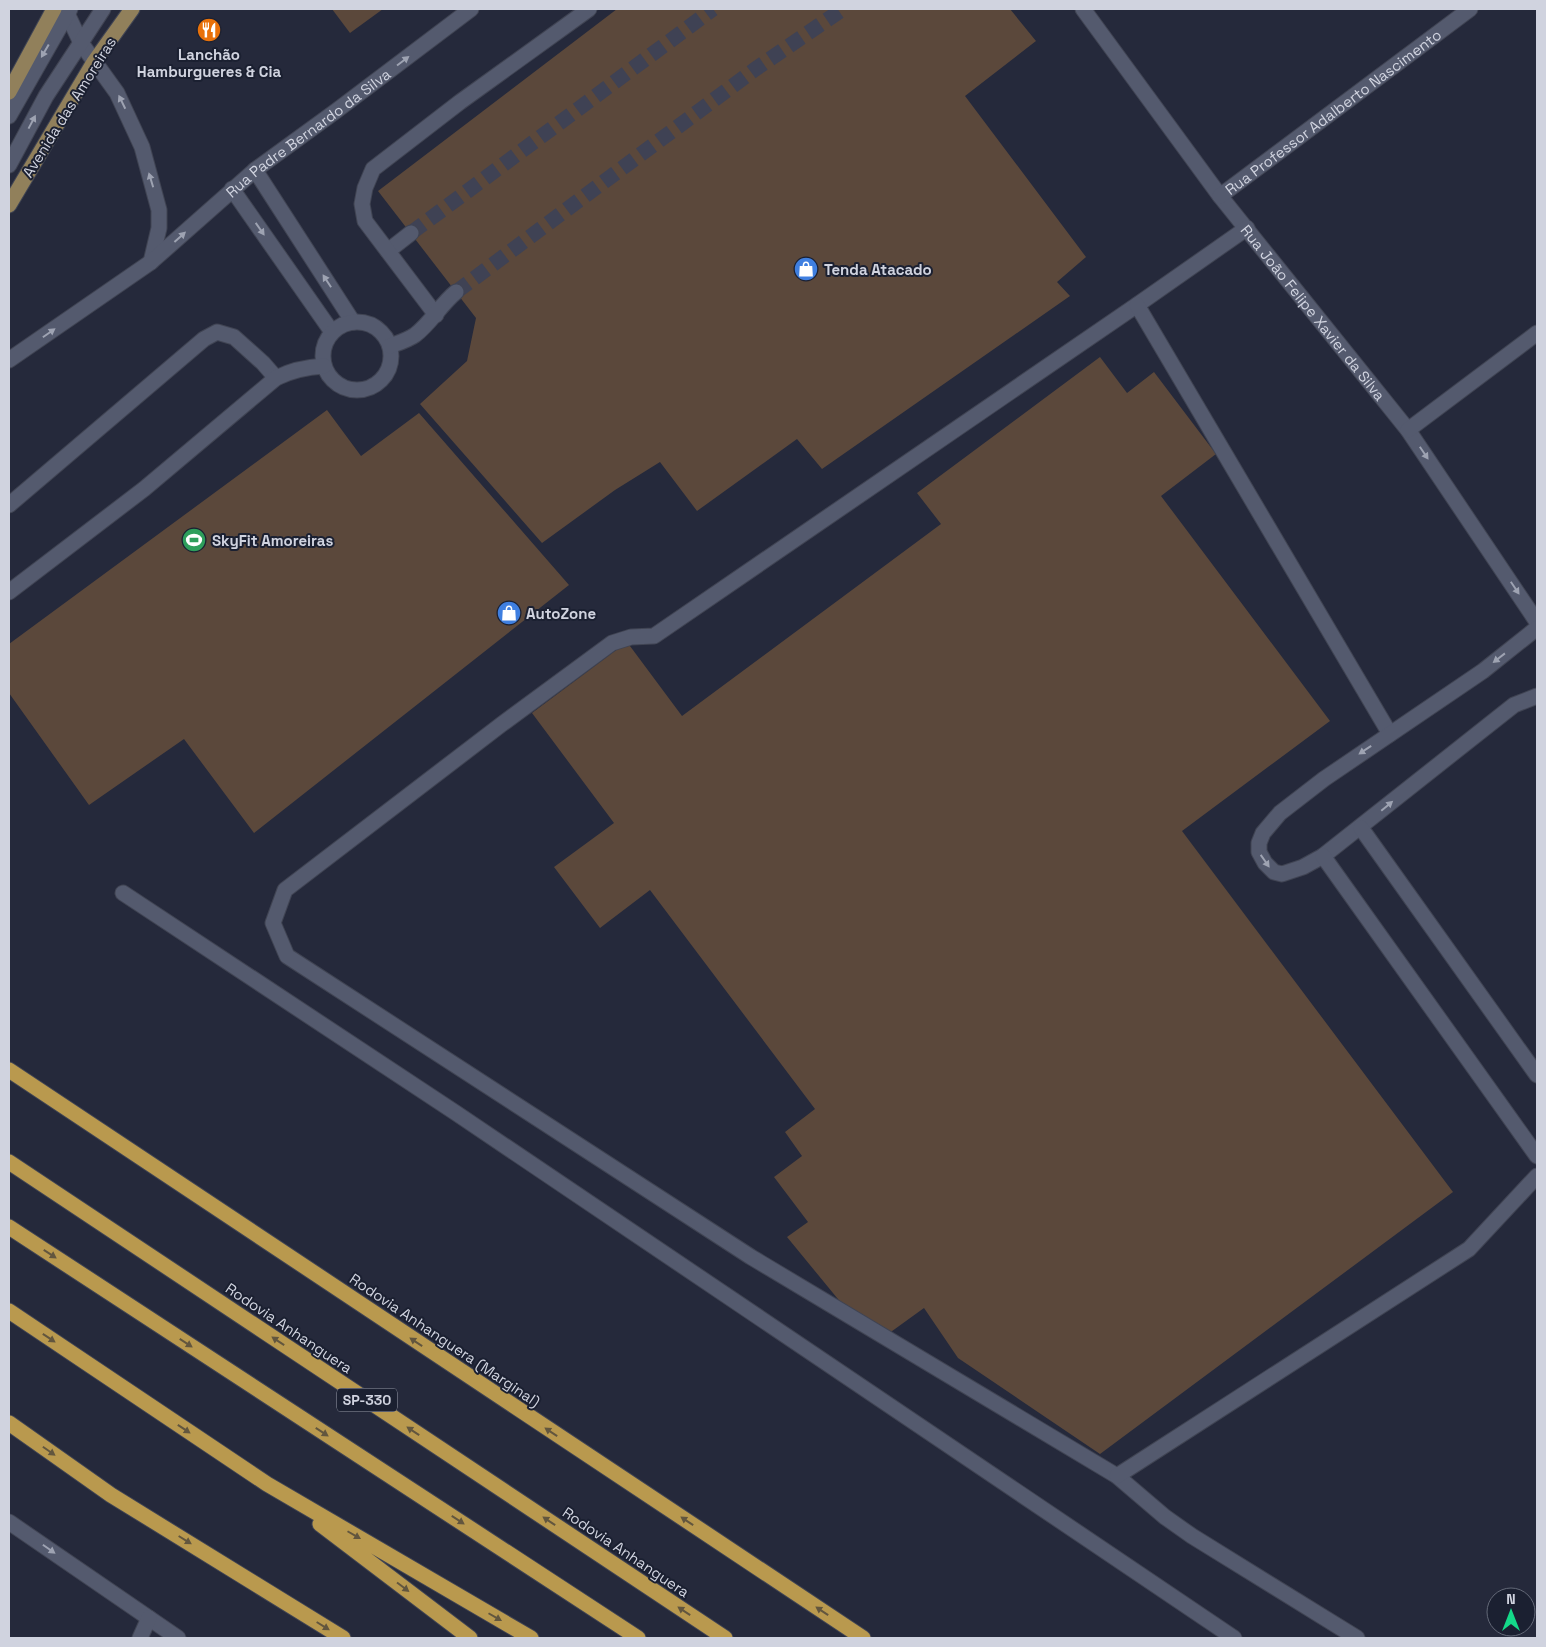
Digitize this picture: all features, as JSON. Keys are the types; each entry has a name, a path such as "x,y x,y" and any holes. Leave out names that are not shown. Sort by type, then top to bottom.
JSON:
{"highway":[{"name":"Rodovia Anhanguera (Marginal)","path":"9,1070 863,1638"},
{"name":"Rodovia Anhanguera","path":"9,1162 725,1638"},
{"path":"9,1227 638,1638"},
{"path":"9,1311 267,1484 470,1638"},
{"path":"9,1423 111,1495 343,1638"},
{"path":"267,1484 532,1638"}],"main road":[{"name":"Avenida das Amoreiras","path":"9,205 94,62 132,9"},
{"path":"9,92 64,10"}],"street":[{"path":"9,165 46,96 103,9"},
{"name":"Rua Padre Bernardo da Silva","path":"9,360 152,262 256,170 471,9"},
{"path":"436,315 365,221 362,204 365,188 373,169 460,102 589,9"},
{"name":"Rua João Felipe Xavier da Silva","path":"1083,9 1220,196 1408,430 1537,622"},
{"name":"Rua Professor Adalberto Nascimento","path":"1220,196 1470,9"},
{"path":"64,10 81,43 117,93 142,146 159,210 152,262"},
{"path":"9,116 64,10"},
{"path":"256,170 353,322"},
{"path":"232,190 332,332"},
{"path":"1247,228 654,636 631,637 612,643 502,724 285,890 274,922 287,956 751,1258 1117,1476 1165,1517 1192,1536 1357,1638"},
{"path":"388,251 411,233"},
{"path":"390,346 414,336 436,315 447,299 456,292"},
{"path":"1137,305 1390,734"},
{"path":"353,322 365,323 376,327 390,346 391,358 388,370 382,379 372,386 361,390 349,389 338,384 329,376 324,366 323,354 332,332 353,322"},
{"path":"9,505 204,338 217,332 234,337 263,362 276,378"},
{"path":"1408,430 1537,333"},
{"path":"9,592 144,489 276,378 305,368 324,366"},
{"path":"1537,628 1483,671 1324,779 1280,813 1263,833 1259,843 1259,852 1265,863 1274,872 1282,874 1303,867 1323,856 1361,828 1424,775 1514,705 1537,696"},
{"path":"1361,828 1537,1075"},
{"path":"1323,856 1537,1156"},
{"path":"123,894 456,1113 1234,1638"},
{"path":"1117,1476 1469,1249 1537,1176"},
{"path":"9,1522 178,1638"},
{"path":"140,1638 149,1618"}],"building":[{"path":"332,9 383,9 350,33"},
{"name":"Tenda Atacado","path":"617,9 1010,9 1036,41 965,96 1086,257 1057,282 1070,296 822,469 797,439 697,511 660,462 615,490 542,543 420,404 467,361 476,318 378,191"},
{"path":"1100,357 1127,393 1154,372 1216,454 1161,496 1330,721 1182,831 1453,1192 1100,1454 958,1358 924,1308 888,1334 842,1304 787,1237 808,1222 774,1177 802,1156 785,1132 815,1109 650,890 600,928 554,867 614,823 532,713 627,642 682,716 941,524 917,493"},
{"path":"327,410 361,456 419,413 569,585 254,833 184,739 89,805 9,693 9,644"}],"tunnel":[{"path":"411,233 713,9"},
{"path":"456,292 754,70 843,9"}],"place":[{"name":"Lanchão Hamburgueres & Cia","path":"209,30"},
{"name":"Tenda Atacado","path":"806,269"},
{"name":"SkyFit Amoreiras","path":"194,540"},
{"name":"AutoZone","path":"509,613"}]}
